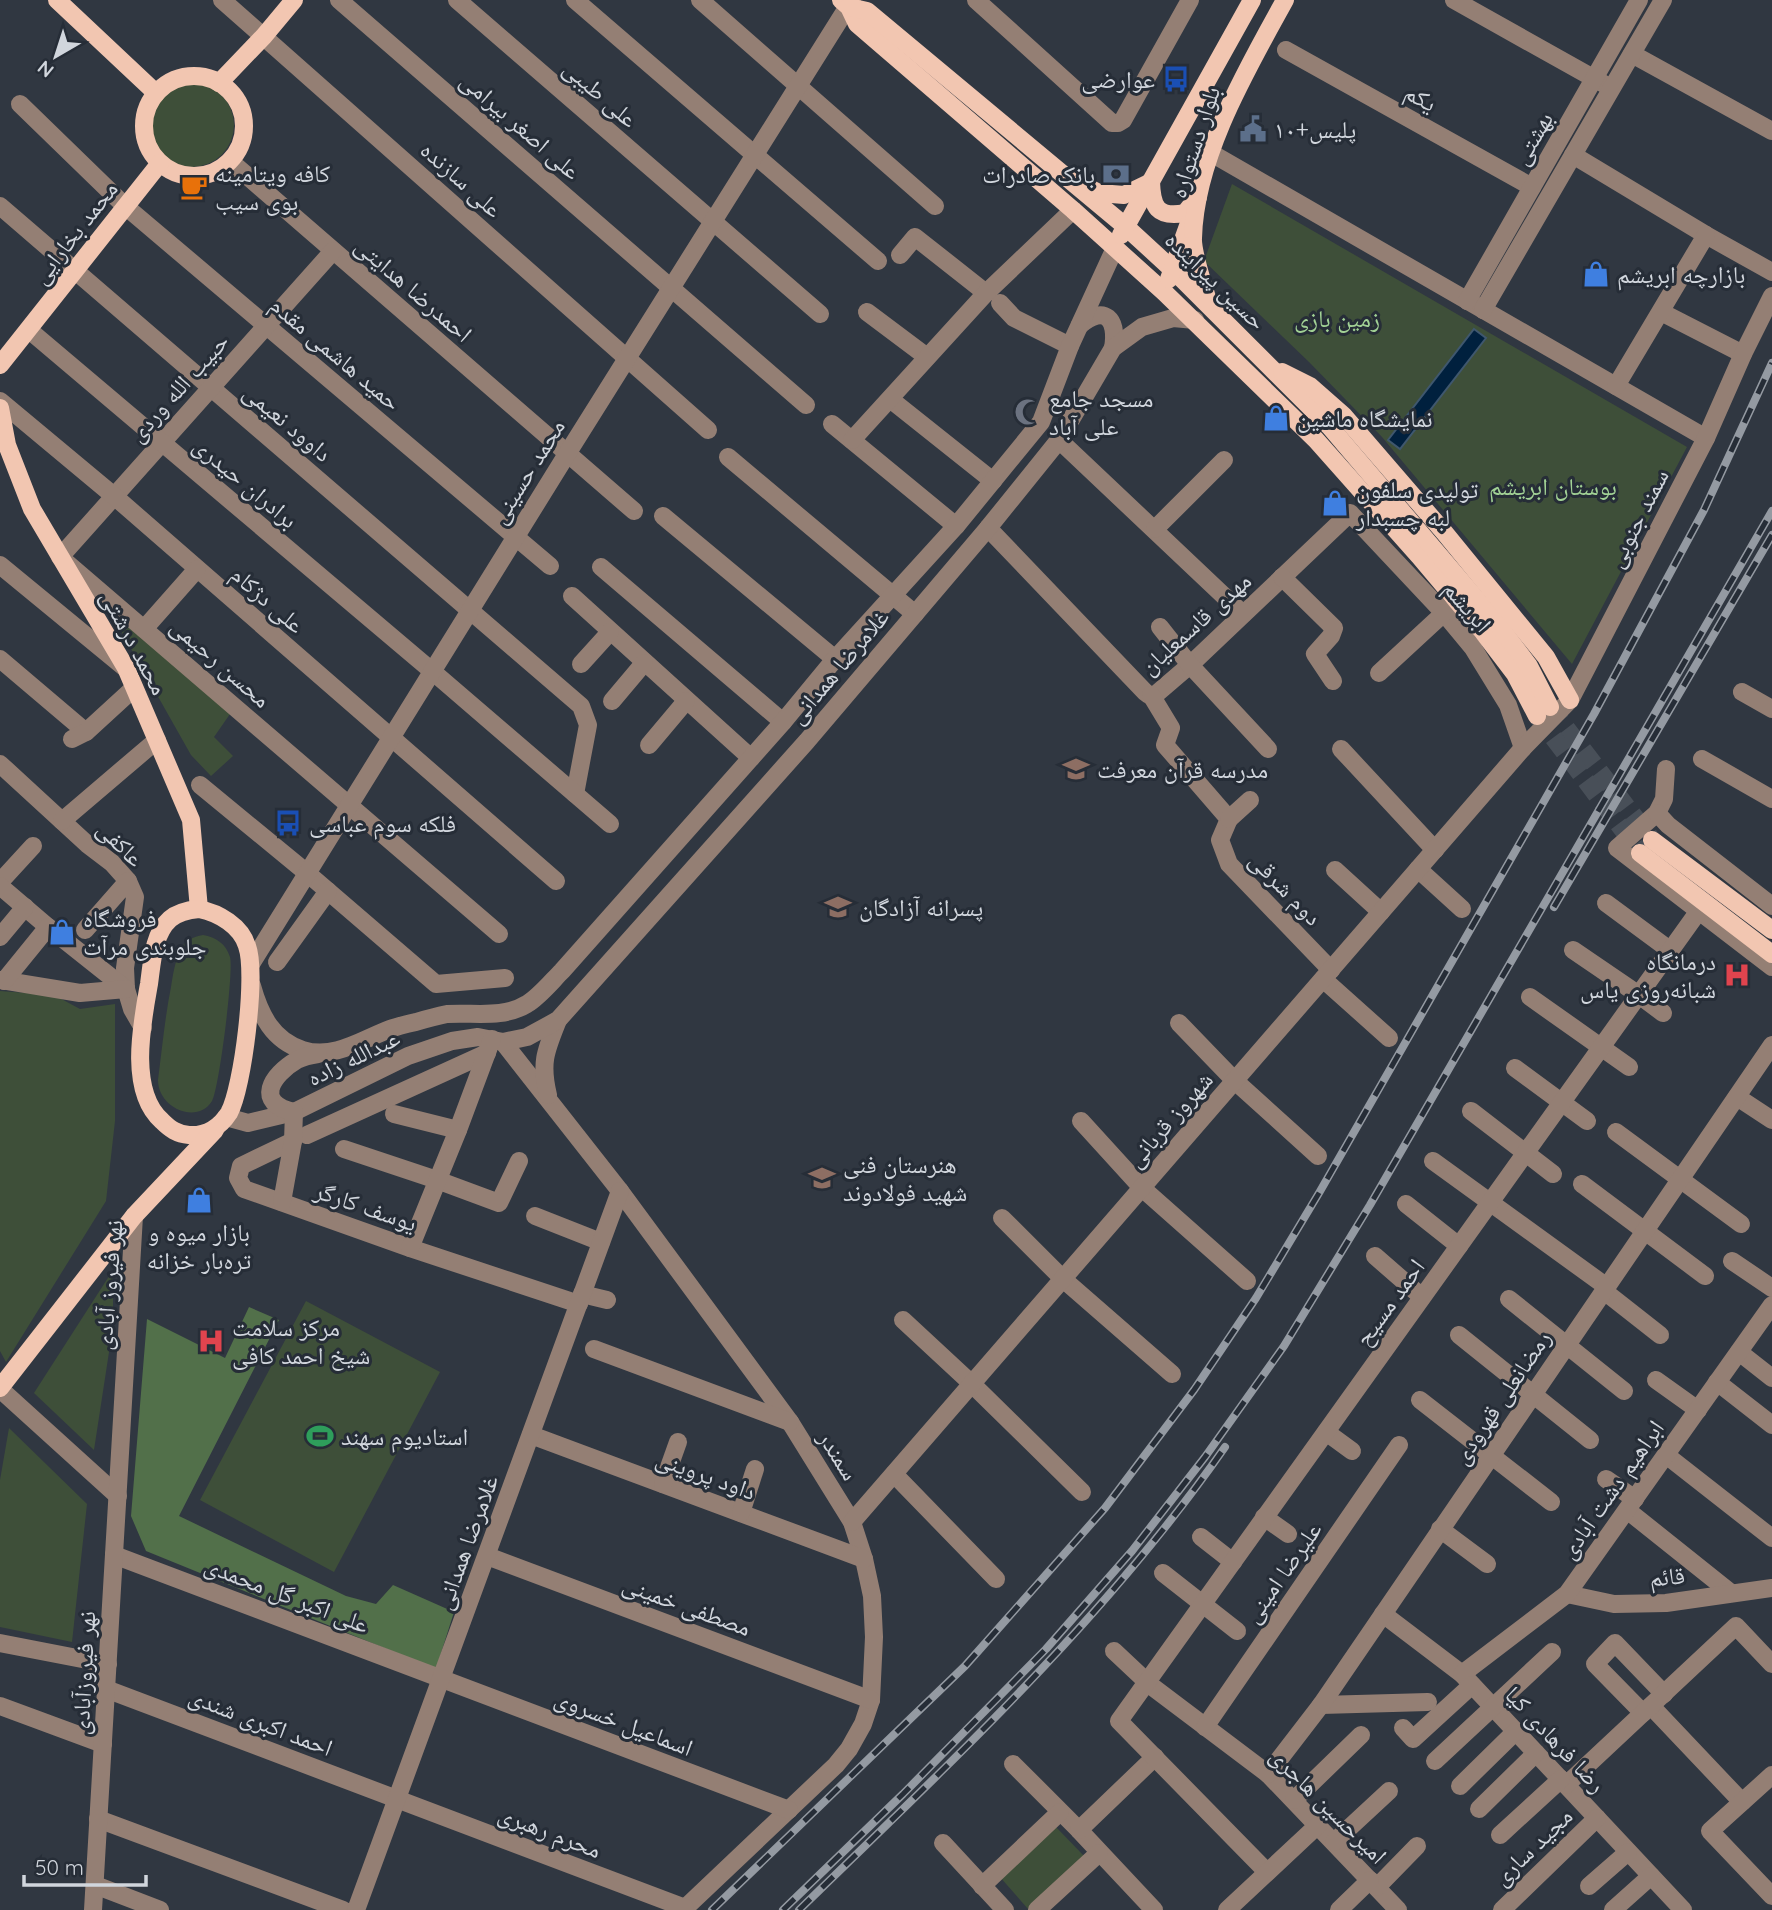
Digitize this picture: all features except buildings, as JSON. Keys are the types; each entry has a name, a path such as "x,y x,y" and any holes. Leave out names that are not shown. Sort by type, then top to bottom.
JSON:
{"main road":[{"path":"57,0 156,93"},
{"path":"219,83 295,0"},
{"name":"بلوار دستواره","path":"1115,248 1252,0"},
{"name":"بلوار دستواره","path":"1210,309 1193,241 1198,197 1211,153 1238,84 1285,0"},
{"name":"حسین پیراینده","path":"847,2 867,11 1125,226 1173,270 1330,427 1496,622 1529,666 1543,712 1483,632 1316,440 1195,320 1073,210 857,24 847,2"},
{"path":"193,76 219,83 229,91 242,113 242,139 230,161 203,175 187,175 160,163 150,151 144,121 148,106 156,93 179,78 193,76"},
{"name":"محمد بخارایی","path":"0,365 160,163"},
{"path":"1070,180 1099,193 1124,195 1151,182 1151,200 1158,210 1172,215 1185,213 1198,197"},
{"path":"1164,292 1198,197"},
{"path":"1268,365 1310,386 1343,415 1444,532 1546,657 1570,701"},
{"name":"محمد درشتی","path":"0,408 7,445 28,499 126,668 191,820 199,909"},
{"path":"1772,930 1646,847 1772,954"},
{"path":"199,909 210,911 233,925 248,947 250,972 249,1007 237,1093 223,1121 208,1132 192,1135 170,1129 158,1118 146,1098 141,1071 143,1028 152,959 168,920 189,910 199,909"},
{"name":"نهر فیروز آبادی","path":"134,1216 223,1121"},
{"path":"0,1389 134,1216"}],"street":[{"name":"علی سازنده","path":"222,0 708,430"},
{"name":"علی اصغر بیرامی","path":"339,0 806,405"},
{"name":"علی طیبی","path":"457,0 820,314"},
{"path":"575,0 878,261"},
{"path":"699,0 935,206"},
{"path":"976,0 1112,123 1123,120 1182,3"},
{"path":"1454,0 1612,88"},
{"name":"بهشتی","path":"1475,305 1532,187 1639,0"},
{"path":"1475,305 1573,155 1663,0"},
{"name":"محمد حسینی","path":"250,972 307,873 799,86 847,2"},
{"name":"یکم","path":"1286,50 1532,187"},
{"path":"1632,54 1772,131"},
{"name":"حمید هاشمی مقدم","path":"20,104 125,206 550,566"},
{"path":"1211,153 1706,438"},
{"path":"1573,155 1772,272"},
{"name":"احمدرضا هدایتی","path":"230,161 634,511"},
{"name":"داوود نعیمی","path":"0,206 581,706 588,725 575,794"},
{"path":"852,440 927,357 993,298 1073,210"},
{"path":"1616,386 1706,235"},
{"path":"900,255 915,237 993,298 1014,318 1070,346"},
{"name":"غلامرضا همدانی","path":"474,1015 503,1013 527,1004 562,971 783,722 892,594 956,526 1041,422 1070,346 1115,248"},
{"name":"حبیب الله وردی","path":"60,557 333,251"},
{"name":"سمند جنوبی","path":"1523,748 1570,701 1706,438 1772,296"},
{"path":"867,312 927,357"},
{"path":"1661,312 1743,354"},
{"path":"1080,325 1096,314 1104,316 1113,323 1113,348"},
{"name":"غلامرضا همدانی","path":"494,1045 527,1037 558,1020 807,741 1059,440 1113,348 1142,327 1173,318 1195,320"},
{"name":"برادران حیدری","path":"29,330 610,824"},
{"path":"890,399 993,481"},
{"name":"علی دژکام","path":"0,401 114,496 556,881"},
{"path":"832,424 956,526"},
{"path":"1059,440 1243,614"},
{"path":"728,457 915,614"},
{"path":"1155,529 1224,460"},
{"name":"مهدی قاسمعلیان","path":"988,528 1145,692 1152,695 1160,693 1350,513"},
{"name":"ابریشم","path":"1350,513 1444,613 1473,648 1508,705 1523,748"},
{"path":"663,516 835,659"},
{"name":"محسن رحیمی","path":"60,557 499,934"},
{"path":"0,565 126,668"},
{"path":"601,567 783,722"},
{"path":"144,629 197,569"},
{"path":"1282,577 1334,628 1331,636 1315,654 1333,681"},
{"path":"572,596 751,758"},
{"path":"1379,673 1444,613"},
{"path":"1160,627 1190,665 1268,749"},
{"path":"581,664 610,632"},
{"path":"0,659 79,736 134,688"},
{"path":"612,701 645,663"},
{"path":"1742,692 1772,709"},
{"path":"1152,695 1171,728 1166,745 1229,819 1250,800"},
{"path":"649,745 686,701"},
{"path":"62,821 157,740"},
{"name":"شهروز قربانی","path":"852,1522 1523,748"},
{"path":"1341,749 1435,850"},
{"path":"1702,760 1772,799"},
{"name":"عاکفی","path":"0,764 112,863 128,881 135,897 125,968 126,989 132,1009 143,1028"},
{"path":"1665,769 1664,799 1657,813 1617,848 1772,967"},
{"path":"200,785 436,984 505,978"},
{"path":"1657,813 1668,825 1772,906"},
{"name":"دوم شرقی","path":"1229,819 1220,840 1229,864 1327,975 1389,1038"},
{"path":"33,846 0,884 48,927 126,989"},
{"path":"1418,869 1462,909"},
{"path":"1335,870 1381,912"},
{"path":"85,930 128,881"},
{"path":"277,962 328,891"},
{"path":"1606,903 1671,951"},
{"path":"0,937 25,907"},
{"name":"احمد مسیح","path":"1155,1757 1119,1721 1150,1685 1264,1517 1698,912"},
{"path":"2,981 48,927"},
{"path":"1573,950 1663,1013"},
{"name":"عبدالله زاده","path":"250,972 258,1008 273,1031 285,1042 304,1051 321,1053 342,1050 392,1028 418,1021 447,1014 474,1015"},
{"path":"2,981 80,993 126,989"},
{"path":"1530,997 1629,1067"},
{"path":"548,1099 544,1057 558,1020"},
{"path":"1179,1023 1235,1081 1318,1156"},
{"name":"عبدالله زاده","path":"223,1121 248,1123 294,1112 408,1056 452,1041 478,1037 494,1045"},
{"path":"410,1248 494,1045"},
{"path":"300,1138 494,1045"},
{"name":"سمندر","path":"494,1045 548,1099 620,1191 790,1422 852,1522 864,1559 872,1596 874,1637 871,1700 863,1724 836,1765 684,1909"},
{"name":"رمضانعلی قهرودی","path":"1268,1774 1321,1705 1737,1097 1765,1069 1772,1045"},
{"path":"282,1202 300,1138 294,1112 283,1110 274,1104 270,1093 271,1083 282,1070 299,1058 321,1053"},
{"path":"1515,1068 1587,1121"},
{"path":"1737,1097 1772,1120"},
{"path":"1471,1111 1553,1174"},
{"path":"394,1114 458,1130"},
{"path":"1081,1121 1142,1188 1247,1280"},
{"path":"1616,1132 1741,1224"},
{"name":"یوسف کارگر","path":"300,1138 241,1166 238,1178 244,1189 410,1248 580,1299 607,1300"},
{"path":"344,1149 499,1203 519,1161"},
{"path":"1433,1161 1605,1289 1660,1335"},
{"path":"1582,1184 1704,1276"},
{"name":"غلامرضا همدانی","path":"356,1910 620,1191"},
{"path":"1406,1204 1459,1246"},
{"name":"نهر فیروز آبادی","path":"121,1439 134,1216"},
{"path":"535,1216 601,1242"},
{"path":"1002,1217 1063,1279 1172,1374"},
{"path":"1375,1256 1422,1297"},
{"path":"1732,1261 1772,1288"},
{"path":"1509,1299 1624,1391"},
{"name":"ابراهیم دشت آبادی","path":"1403,1728 1413,1739 1467,1679 1567,1594 1772,1306"},
{"path":"902,1320 1083,1492"},
{"path":"1459,1335 1590,1440"},
{"path":"594,1349 790,1422"},
{"path":"1739,1352 1772,1378"},
{"path":"1656,1380 1698,1410"},
{"path":"1717,1382 1772,1425"},
{"path":"0,1389 118,1496"},
{"path":"1420,1401 1552,1502"},
{"path":"1326,1432 1352,1451"},
{"name":"داود پروینی","path":"531,1435 864,1559"},
{"name":"نهر فیروزآبادی","path":"93,1910 121,1439"},
{"path":"663,1485 678,1442"},
{"name":"علیرضا امینی","path":"1205,1727 1399,1445"},
{"path":"1666,1455 1772,1538"},
{"path":"741,1513 755,1469"},
{"path":"894,1474 996,1579"},
{"path":"1606,1479 1630,1504 1731,1593"},
{"path":"1264,1517 1288,1534"},
{"path":"1440,1529 1487,1564"},
{"path":"1201,1537 1233,1562"},
{"name":"علی اکبر گل محمدی","path":"114,1555 442,1679"},
{"name":"مصطفی خمینی","path":"487,1556 871,1700"},
{"path":"1163,1573 1237,1631"},
{"name":"قائم","path":"1567,1594 1614,1604 1666,1603 1772,1588"},
{"name":"رضا فرهادی کیا","path":"1383,1614 1467,1679 1651,1876 1675,1907"},
{"path":"1500,1835 1564,1782 1736,1626 1772,1664"},
{"path":"0,1643 108,1664"},
{"name":"امیرحسین هاجری","path":"1114,1651 1150,1685 1268,1774 1398,1910"},
{"path":"1435,1761 1552,1652"},
{"name":"اسماعیل خسروی","path":"442,1679 789,1810"},
{"name":"احمد اکبری شندی","path":"106,1689 398,1800"},
{"path":"1321,1705 1428,1702"},
{"path":"1652,1704 1742,1802"},
{"path":"0,1706 103,1744"},
{"path":"1460,1786 1516,1731"},
{"path":"1294,1800 1361,1735"},
{"path":"1479,1809 1536,1753"},
{"path":"1079,1830 1155,1757 1267,1872"},
{"path":"1013,1764 1079,1830 1144,1907"},
{"path":"1772,1774 1710,1831 1772,1896"},
{"path":"1334,1842 1389,1791"},
{"name":"محرم رهبری","path":"398,1800 684,1909"},
{"path":"982,1886 1060,1812"},
{"name":"مجید ساری","path":"1502,1910 1597,1818"},
{"path":"99,1819 343,1910"},
{"path":"1227,1910 1318,1825"},
{"path":"943,1843 1003,1909"},
{"path":"1339,1910 1417,1846"},
{"path":"1589,1886 1628,1852"},
{"path":"1037,1910 1099,1853"},
{"path":"1613,1910 1651,1876"},
{"path":"95,1885 160,1910"}],"green space":[{"path":"192,83 208,86 222,95 231,109 234,125 231,141 222,155 208,164 192,167 176,164 162,155 153,141 150,125 153,109 162,95 176,86"},
{"name":"بوستان ابریشم","path":"1232,184 1687,447 1572,664 1382,437 1204,261"},
{"path":"108,608 230,714 214,737 233,756 211,776 191,755"},
{"path":"203,935 212,937 226,948 230,957 230,984 215,1092 212,1101 205,1108 188,1112 179,1110 164,1098 158,1080 177,958 187,941"},
{"path":"0,991 54,995 80,1009 115,1004 115,1121 106,1201 6,1362 0,1351"},
{"path":"113,1270 113,1326 94,1450 34,1393"},
{"name":"استادیوم سهند","path":"306,1301 440,1372 334,1572 200,1500"},
{"path":"249,1307 279,1320 179,1516 346,1596 376,1604 393,1585 454,1612 436,1669 146,1551 131,1516 147,1319 225,1358"},
{"path":"9,1428 87,1504 72,1642 0,1627 0,1480"},
{"path":"1054,1825 1085,1857 1028,1909 1000,1877"}],"water":[{"path":"1474,329 1486,338 1400,449 1388,440"}],"tunnel":[{"path":"1550,707 1650,837"},
{"path":"1537,716 1638,850"}],"railway":[{"path":"712,1910 965,1666 1105,1508 1194,1390 1256,1298 1319,1193 1594,714 1704,510 1772,363"},
{"path":"783,1910 903,1794 1046,1649 1132,1551 1205,1457 1284,1346 1370,1205 1772,511"},
{"path":"1554,907 1772,535"},
{"path":"799,1910 968,1745 1077,1631 1129,1571 1225,1447"}],"place":[{"name":"عوارضی","path":"1176,79"},
{"name":"پلیس+۱۰","path":"1253,129"},
{"name":"بانک صادرات","path":"1116,174"},
{"name":"کافه ویتامینه بوی سیب","path":"194,187"},
{"name":"بازارچه ابریشم","path":"1596,274"},
{"name":"مسجد جامع علی آباد","path":"1028,412"},
{"name":"نمایشگاه ماشین","path":"1276,418"},
{"name":"تولیدی سلفون لبه‌ چسبدار","path":"1335,503"},
{"name":"مدرسه قرآن معرفت","path":"1076,769"},
{"name":"فلکه سوم عباسی","path":"288,823"},
{"name":"پسرانه آزادگان","path":"838,907"},
{"name":"فروشگاه جلوبندی مرآت","path":"62,932"},
{"name":"درمانگاه شبانه‌روزی یاس","path":"1737,975"},
{"name":"هنرستان فنی شهید فولادوند","path":"822,1178"},
{"name":"بازار میوه و تره‌بار خزانه","path":"199,1200"},
{"name":"مرکز سلامت شیخ احمد کافی","path":"211,1341"},
{"name":"استادیوم سهند","path":"320,1436"}],"park label":[{"name":"زمین بازی","path":"1337,318"}]}
